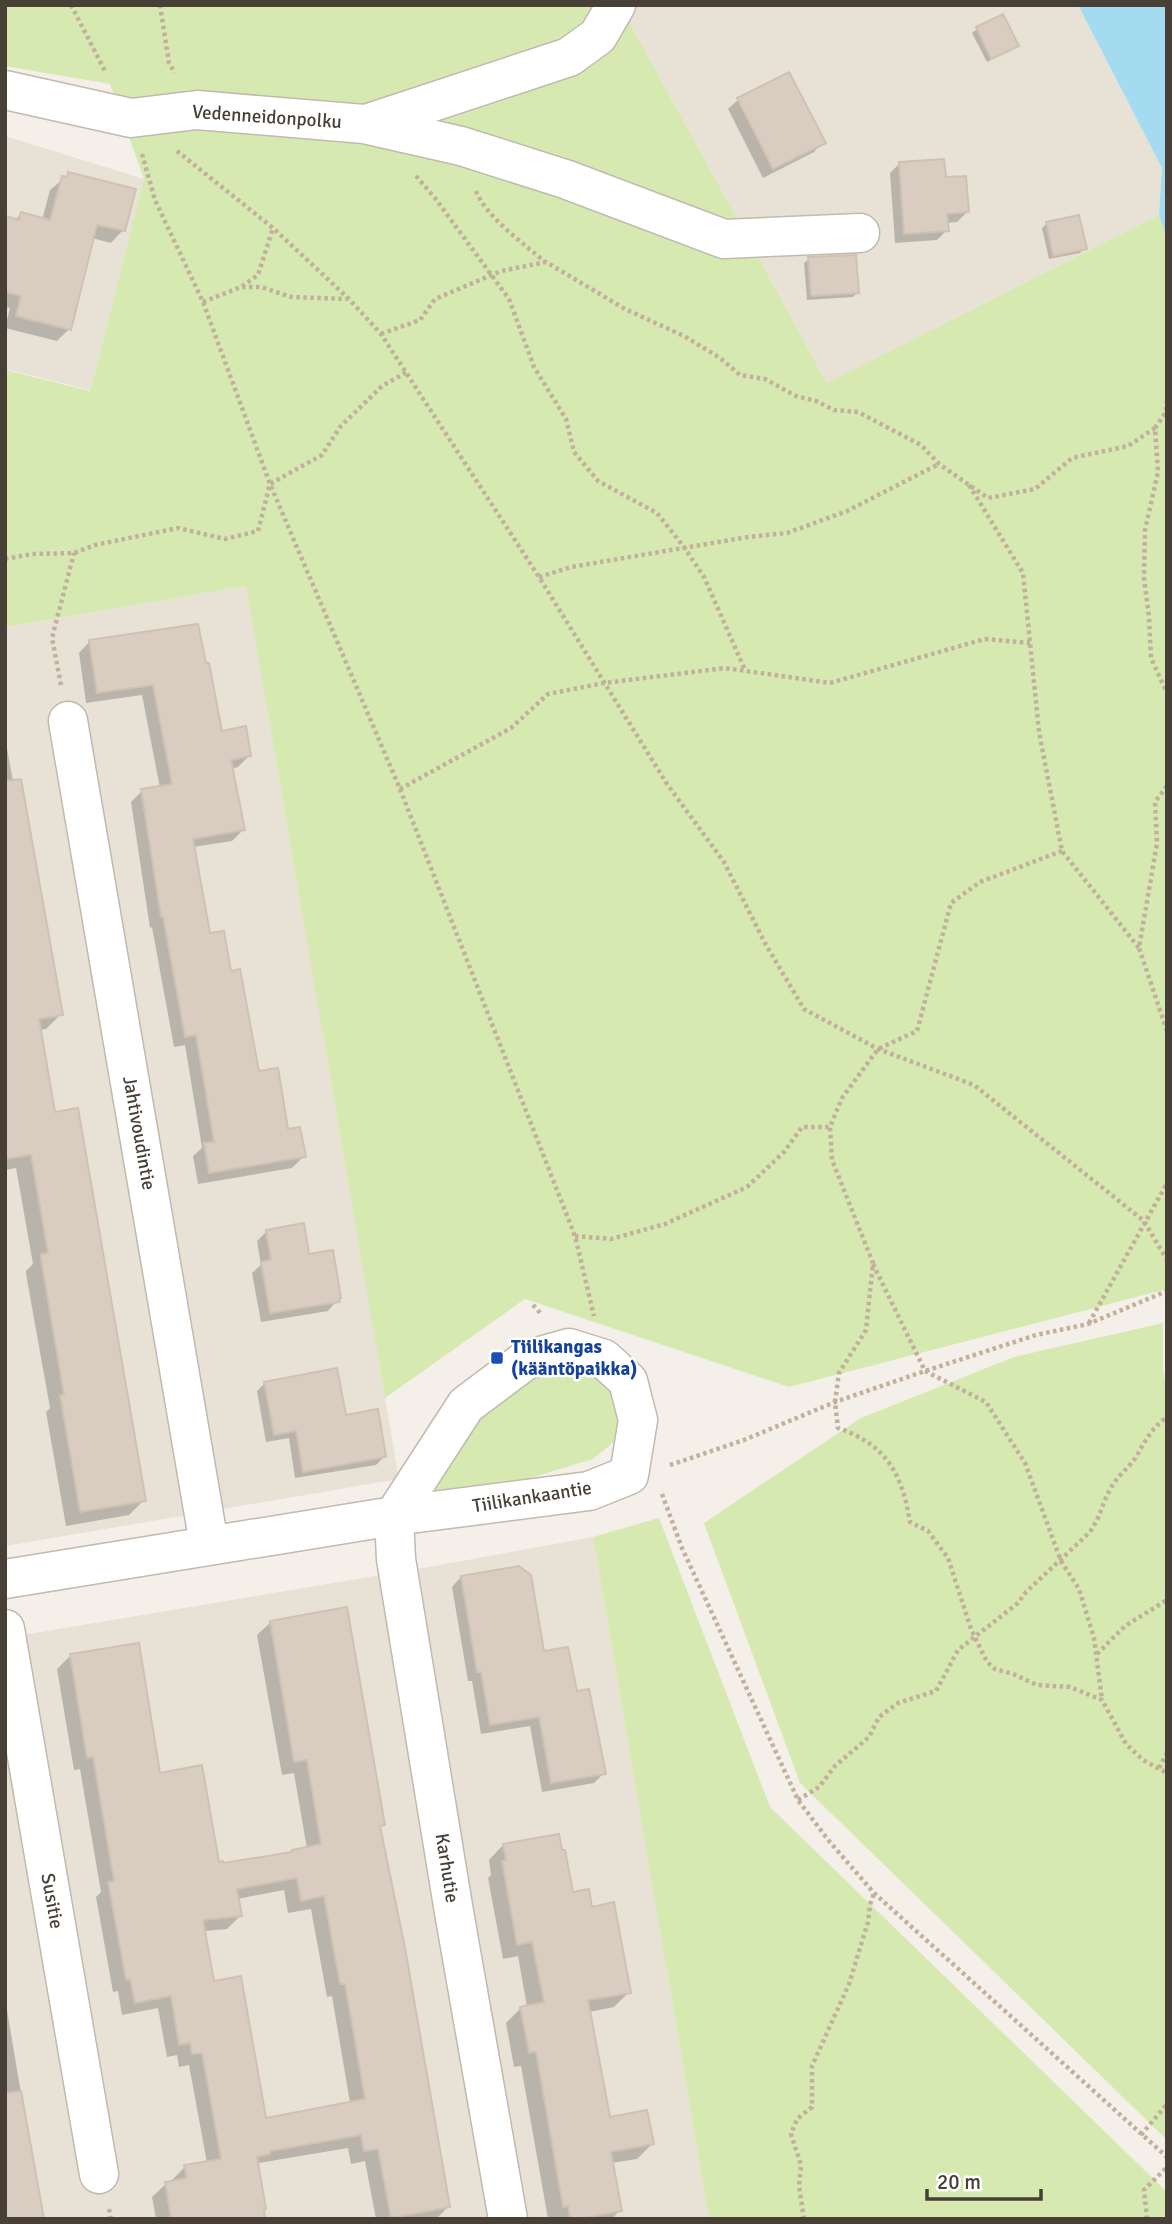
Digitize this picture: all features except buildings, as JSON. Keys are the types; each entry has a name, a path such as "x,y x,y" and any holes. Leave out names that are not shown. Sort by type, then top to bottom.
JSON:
{"street":[{"path":"372,126 569,57 597,36 616,5"},
{"name":"Vedenneidonpolku","path":"5,90 131,118 197,110 372,126 461,146 565,179 724,239 860,233"},
{"name":"Jahtivoudintie","path":"68,721 209,1544"},
{"path":"394,1516 466,1405 526,1360 569,1348 604,1359 628,1381 638,1420 641,1473"},
{"name":"Tiilikankaantie","path":"5,1579 394,1516 589,1491 641,1473"},
{"name":"Karhutie","path":"394,1516 398,1572 508,2219"},
{"name":"Susitie","path":"5,1629 99,2174"}],"path":[{"path":"71,5 131,118 155,200 203,302 270,484 400,789 575,1236 604,1359"},
{"path":"160,5 169,63 197,110"},
{"path":"131,118 273,228 349,299 381,334 539,577 667,784 724,862 766,945 804,1009 878,1049 974,1085 1144,1221 1167,1260"},
{"path":"372,126 435,198 509,299 534,367 566,419 575,452 598,481 657,513 684,547 704,577 746,671"},
{"path":"461,146 479,199 510,232 546,262 625,309 684,336 720,358 740,375 765,379 796,396 816,401 834,410 858,412 921,444 939,464 988,498 1035,489 1072,458 1128,446 1156,428 1166,412 1167,401"},
{"path":"203,302 241,287 258,275 273,228"},
{"path":"381,334 419,320 435,299 501,271 546,262"},
{"path":"241,287 261,287 291,297 349,299"},
{"path":"5,559 33,554 74,553 96,545 178,528 225,539 258,531 270,484 322,455 340,427 382,386 407,372"},
{"path":"1156,428 1158,472 1145,530 1144,578 1151,658 1167,693"},
{"path":"539,577 571,567 684,547 787,534 847,511 939,464"},
{"path":"966,481 1023,573 1039,732 1062,850 1139,948 1167,1031"},
{"path":"68,721 52,639 74,553"},
{"path":"400,789 511,728 548,694 604,683 725,668 830,682 985,639 1030,643"},
{"path":"1139,948 1157,843 1156,802 1167,786"},
{"path":"1062,850 980,882 951,903 917,1031 878,1049 842,1098 830,1127 832,1160 873,1263 925,1371 986,1402 1026,1463 1060,1561 1079,1589 1094,1638 1102,1700 1126,1744 1143,1760 1167,1773"},
{"path":"575,1236 611,1239 665,1224 747,1187 784,1152 802,1127 830,1127"},
{"path":"1088,1324 1167,1182"},
{"path":"873,1263 866,1330 839,1373 835,1402 838,1428 857,1434 881,1450 896,1472 898,1482 905,1491 910,1522 928,1531 948,1558 987,1662 995,1669 1037,1685 1070,1687 1102,1700"},
{"path":"1167,1291 1088,1324 1035,1335 925,1371 835,1402 744,1440 641,1473 682,1548 798,1800 829,1841 874,1894 1167,2157"},
{"path":"798,1800 819,1787 835,1766 869,1737 879,1717 898,1703 936,1692 958,1650 1018,1603 1097,1523 1112,1485 1135,1457 1141,1445 1167,1417"},
{"path":"1096,1655 1125,1626 1167,1600"},
{"path":"1159,1768 1167,1753"},
{"path":"804,2219 799,2186 801,2165 791,2134 797,2119 812,2107 813,2066 849,1984 874,1894"},
{"path":"1141,2134 1167,2104"},
{"path":"1147,2219 1144,2190 1167,2167"}],"shaded area":[{"path":"620,5 1078,5 1162,168 1159,215 827,383"},
{"path":"5,136 144,179 90,390 5,369"},
{"path":"246,586 399,1479 5,1546 5,627"},
{"path":"593,1537 709,2219 5,2219 5,1638"}],"green space":[{"path":"5,5 620,5 827,383 1159,215 1167,239 1167,1289 789,1387 525,1299 385,1398 246,586 5,627 5,370 90,391 144,179 110,84 5,66"},
{"path":"1163,1323 1163,1370 1167,1393 1167,2140 800,1783 704,1523 861,1418 1014,1357"},
{"path":"553,1369 597,1378 614,1391 621,1417 620,1437 593,1459 527,1479 429,1495 429,1477 501,1390"},
{"path":"659,1518 770,1807 1167,2192 1167,2219 709,2219 593,1537"}],"water":[{"path":"1078,5 1167,5 1167,239 1159,215 1162,168"}],"place":[{"name":"Tiilikangas (kääntöpaikka)","path":"497,1358"}]}
